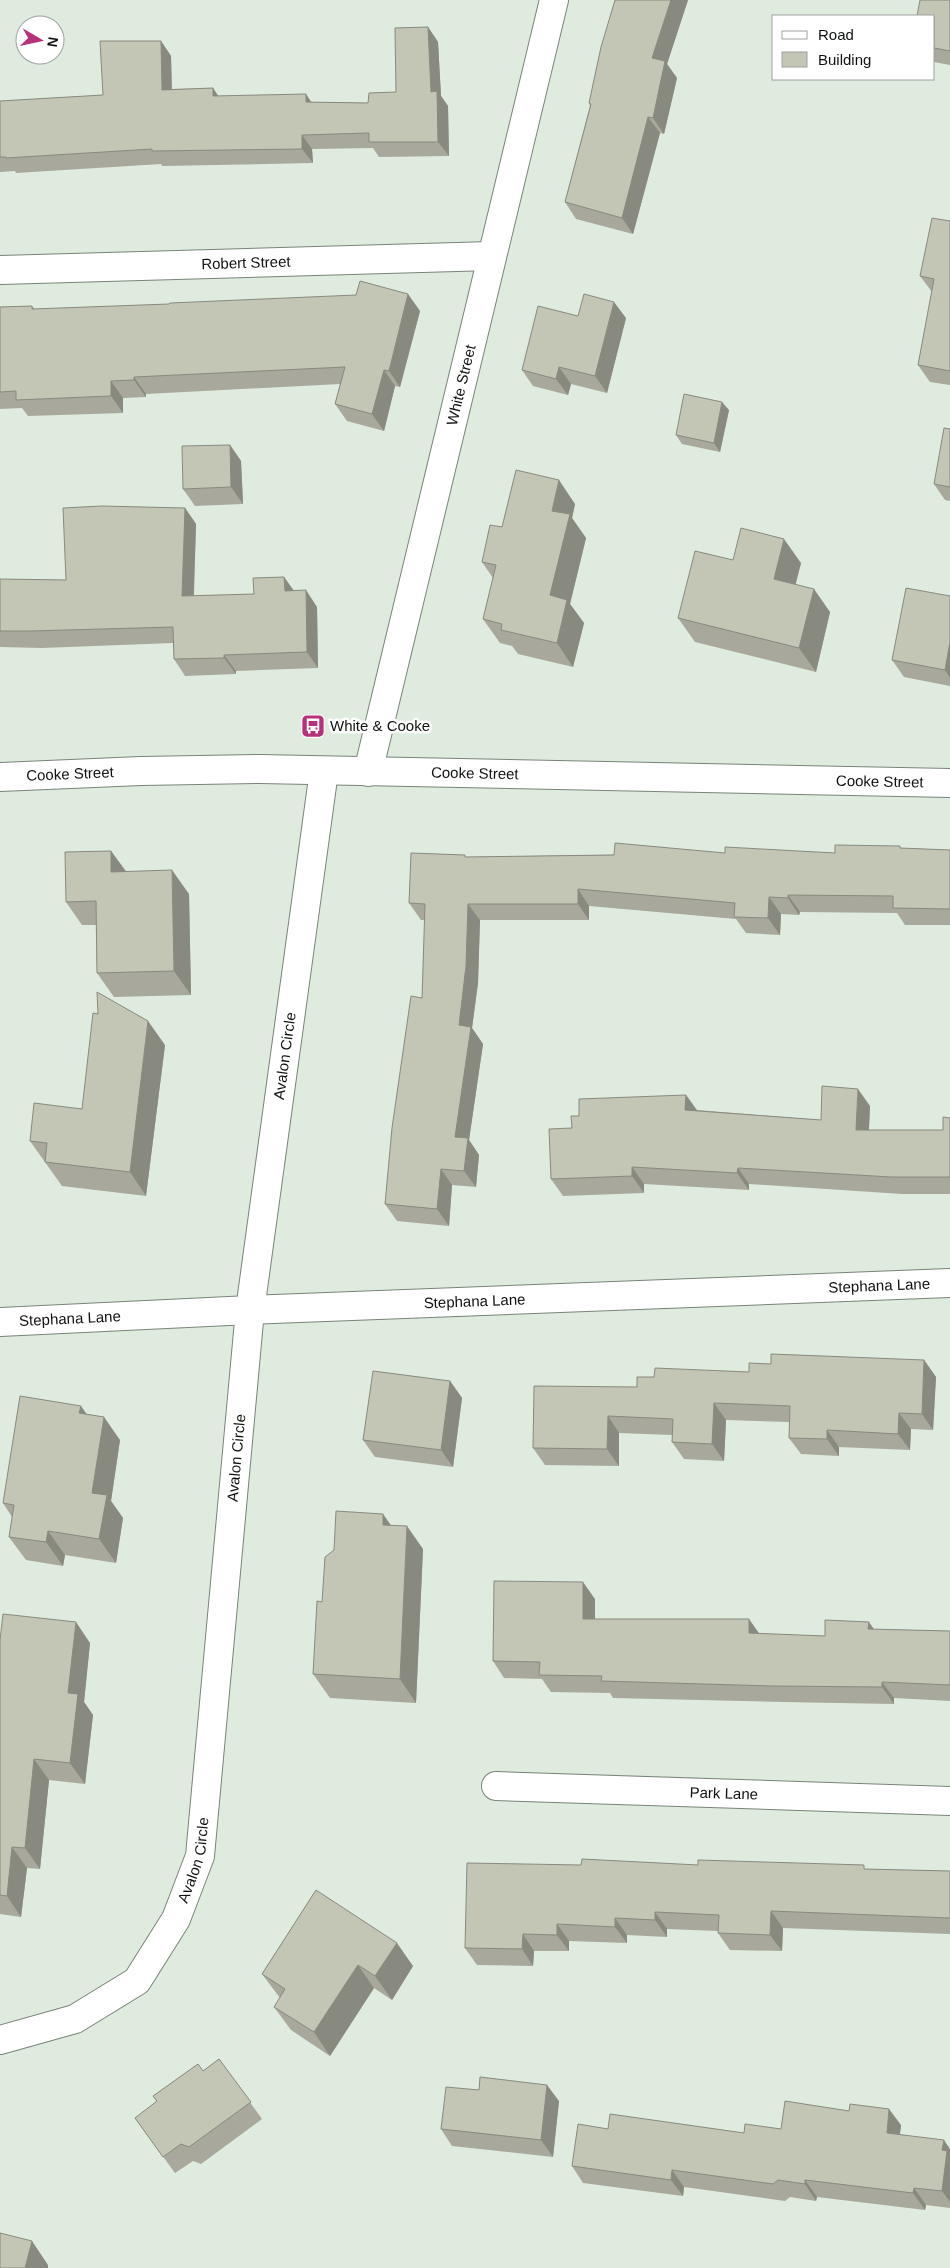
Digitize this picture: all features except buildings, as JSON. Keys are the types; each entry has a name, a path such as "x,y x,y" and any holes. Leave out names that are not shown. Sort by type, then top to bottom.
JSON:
{"street":[{"name":"White Street","path":"368,772 554,0"},
{"name":"Robert Street","path":"0,270 492,256"},
{"name":"Cooke Street","path":"0,777 141,771 260,769 950,783"},
{"name":"Avalon Circle","path":"0,2040 76,2019 137,1981 176,1919 200,1856 250,1310 324,771"},
{"name":"Stephana Lane","path":"0,1322 250,1310 950,1283"},
{"name":"Park Lane","path":"496,1786 950,1801"}],"place":[{"name":"White & Cooke","path":"313,726"}]}
